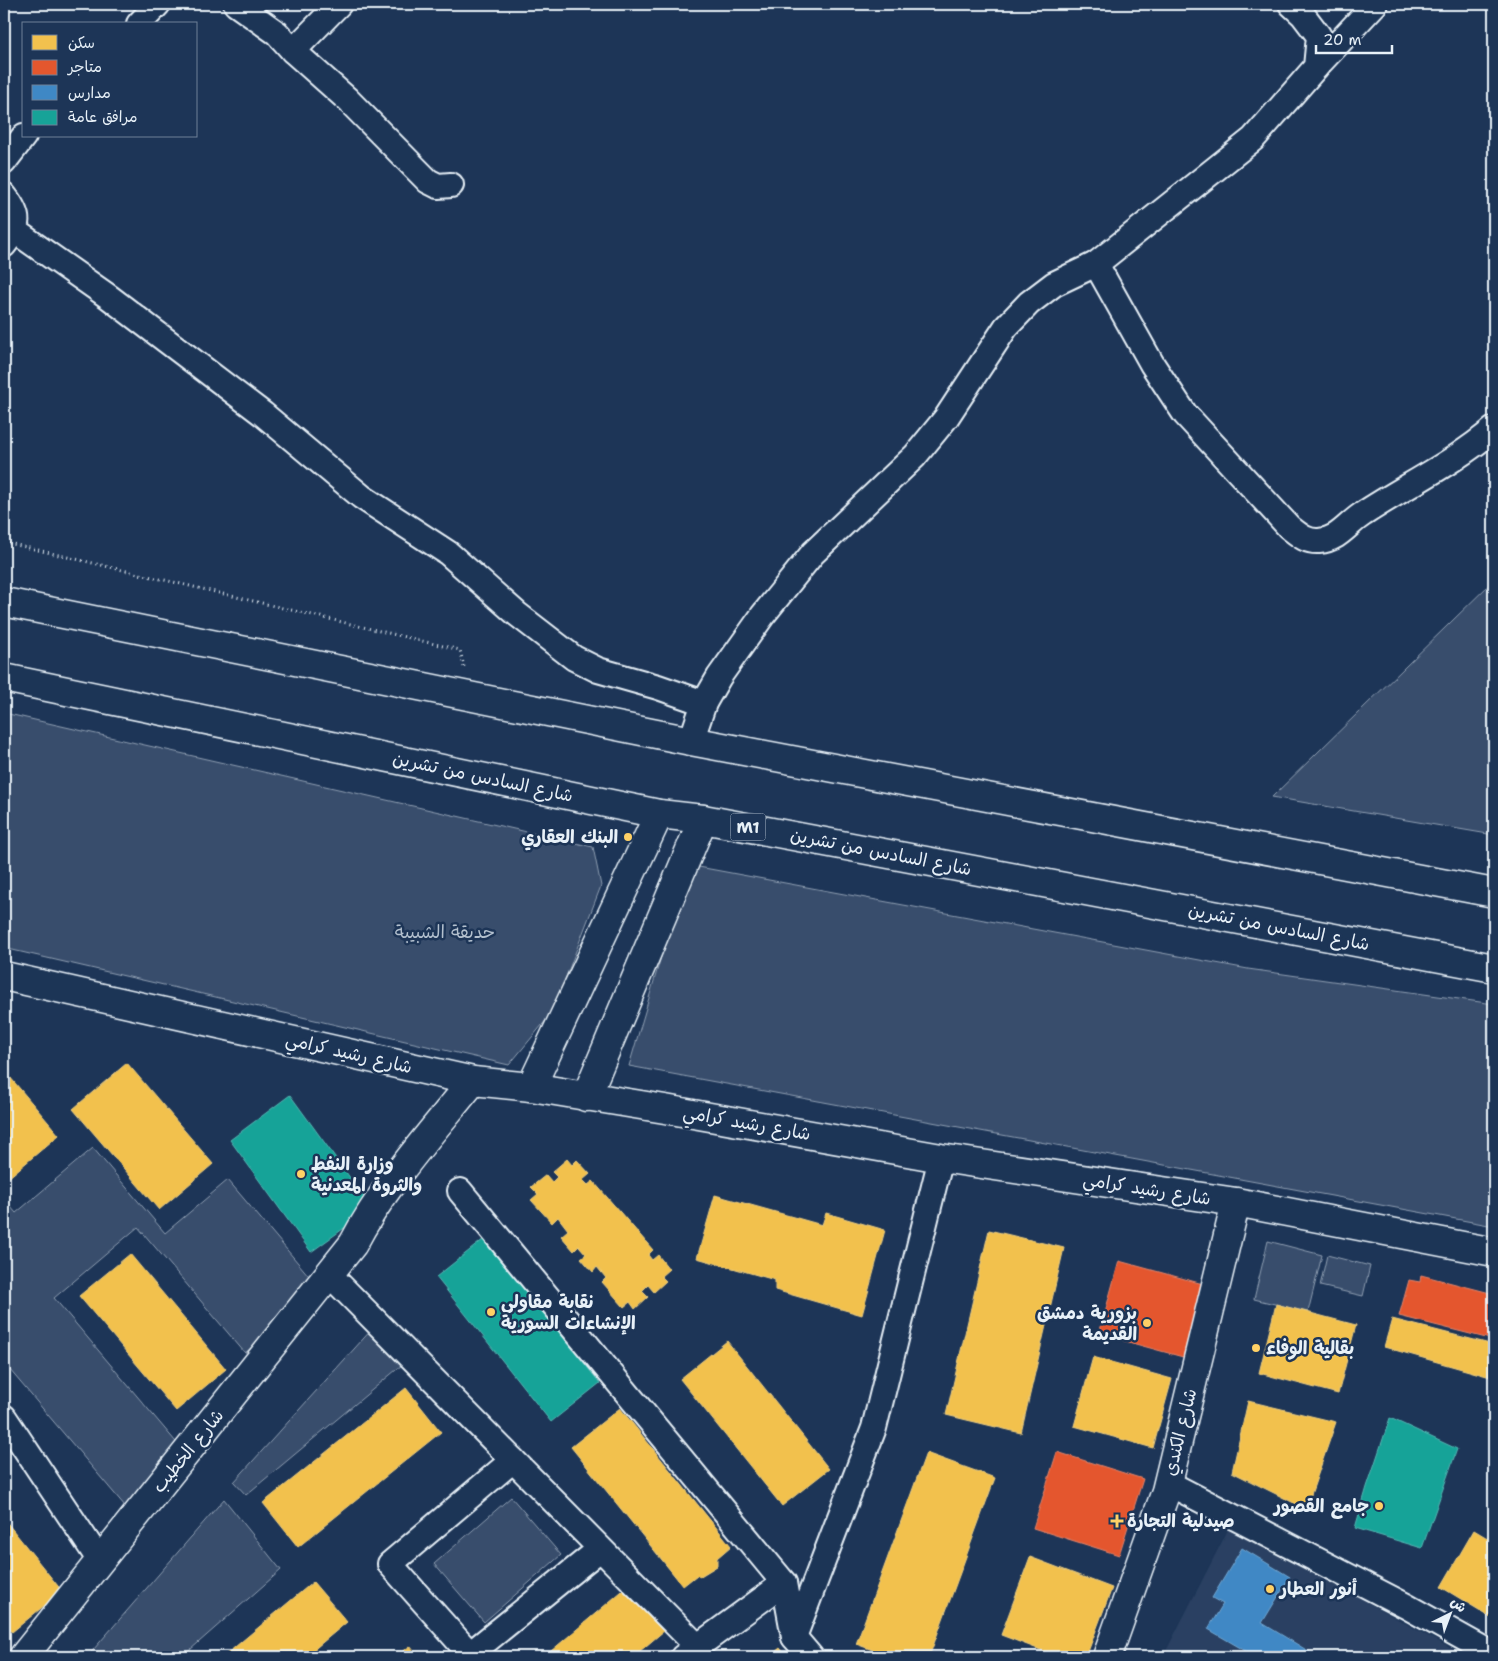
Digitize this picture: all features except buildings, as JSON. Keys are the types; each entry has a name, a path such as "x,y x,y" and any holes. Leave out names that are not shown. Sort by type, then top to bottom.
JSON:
{"main road":[{"path":"4,602 691,741 1494,893"},
{"name":"شارع السادس من تشرين","path":"4,678 659,814 703,818 1494,968"},
{"path":"531,1087 659,814"},
{"path":"586,1097 703,818"},
{"name":"شارع رشيد كرامي","path":"4,976 481,1082 531,1087 675,1110 941,1158 1236,1202 1494,1252"},
{"name":"شارع الخطيب","path":"23,1657 353,1244 386,1216 400,1201 481,1082"},
{"name":"شارع الكندي","path":"1107,1657 1168,1483 1236,1202"}],"street":[{"path":"141,22 158,4"},
{"path":"236,4 277,33 347,99 428,181 438,186 451,185"},
{"path":"294,51 339,4"},
{"path":"1291,4 1303,15 1319,36 1316,67"},
{"path":"691,741 704,703 718,677 742,642 813,553 915,456 940,426 1006,327 1029,303 1054,284 1096,264 1253,139 1316,67 1375,4"},
{"path":"4,162 22,138"},
{"path":"4,195 10,202 17,218 10,238 109,297 263,414 362,497 448,553 517,614 574,658 598,670 658,687 704,703"},
{"path":"1096,264 1152,364 1185,414 1289,526 1303,538 1317,541 1335,537 1362,515 1432,473 1476,444 1494,429"},
{"path":"794,1636 874,1428 941,1158"},
{"path":"460,1191 784,1583 794,1636 811,1657"},
{"path":"329,1274 600,1548 690,1652 784,1583"},
{"path":"4,1416 100,1561"},
{"path":"513,1460 390,1564 470,1654 600,1548"},
{"path":"1168,1483 1406,1606 1483,1653"}],"path":[{"path":"4,542 460,650 471,696"}],"shaded area":[{"name":"أنور العطار","path":"1230,1526 1455,1651 1451,1657 1163,1657"}],"green space":[{"path":"1494,580 1494,835 1272,797"},
{"name":"حديقة الشبيبة","path":"4,713 593,847 601,886 552,1013 509,1065 4,948"},
{"path":"688,865 1248,969 1494,1004 1494,1226 629,1066"},
{"path":"93,1148 165,1233 228,1180 320,1289 245,1353 138,1227 54,1298 181,1448 136,1519 4,1363 4,1199 16,1213"},
{"path":"1268,1241 1322,1255 1308,1312 1254,1299"},
{"path":"1327,1255 1370,1266 1363,1296 1320,1286"},
{"path":"373,1328 402,1365 246,1495 234,1482"},
{"path":"511,1497 561,1555 484,1622 434,1564"},
{"path":"224,1499 281,1570 182,1657 87,1657"}],"place":[{"name":"البنك العقاري","path":"628,837"},
{"name":"وزارة النفط والثروة المعدنية","path":"301,1174"},
{"name":"نقابة مقاولي الإنشاءات السورية","path":"491,1312"},
{"name":"بزورية دمشق القديمة","path":"1147,1323"},
{"name":"بقالية الوفاء","path":"1256,1348"},
{"name":"جامع القصور","path":"1379,1506"},
{"name":"صيدلية التجارة","path":"1117,1521"},
{"name":"أنور العطار","path":"1270,1589"}]}
